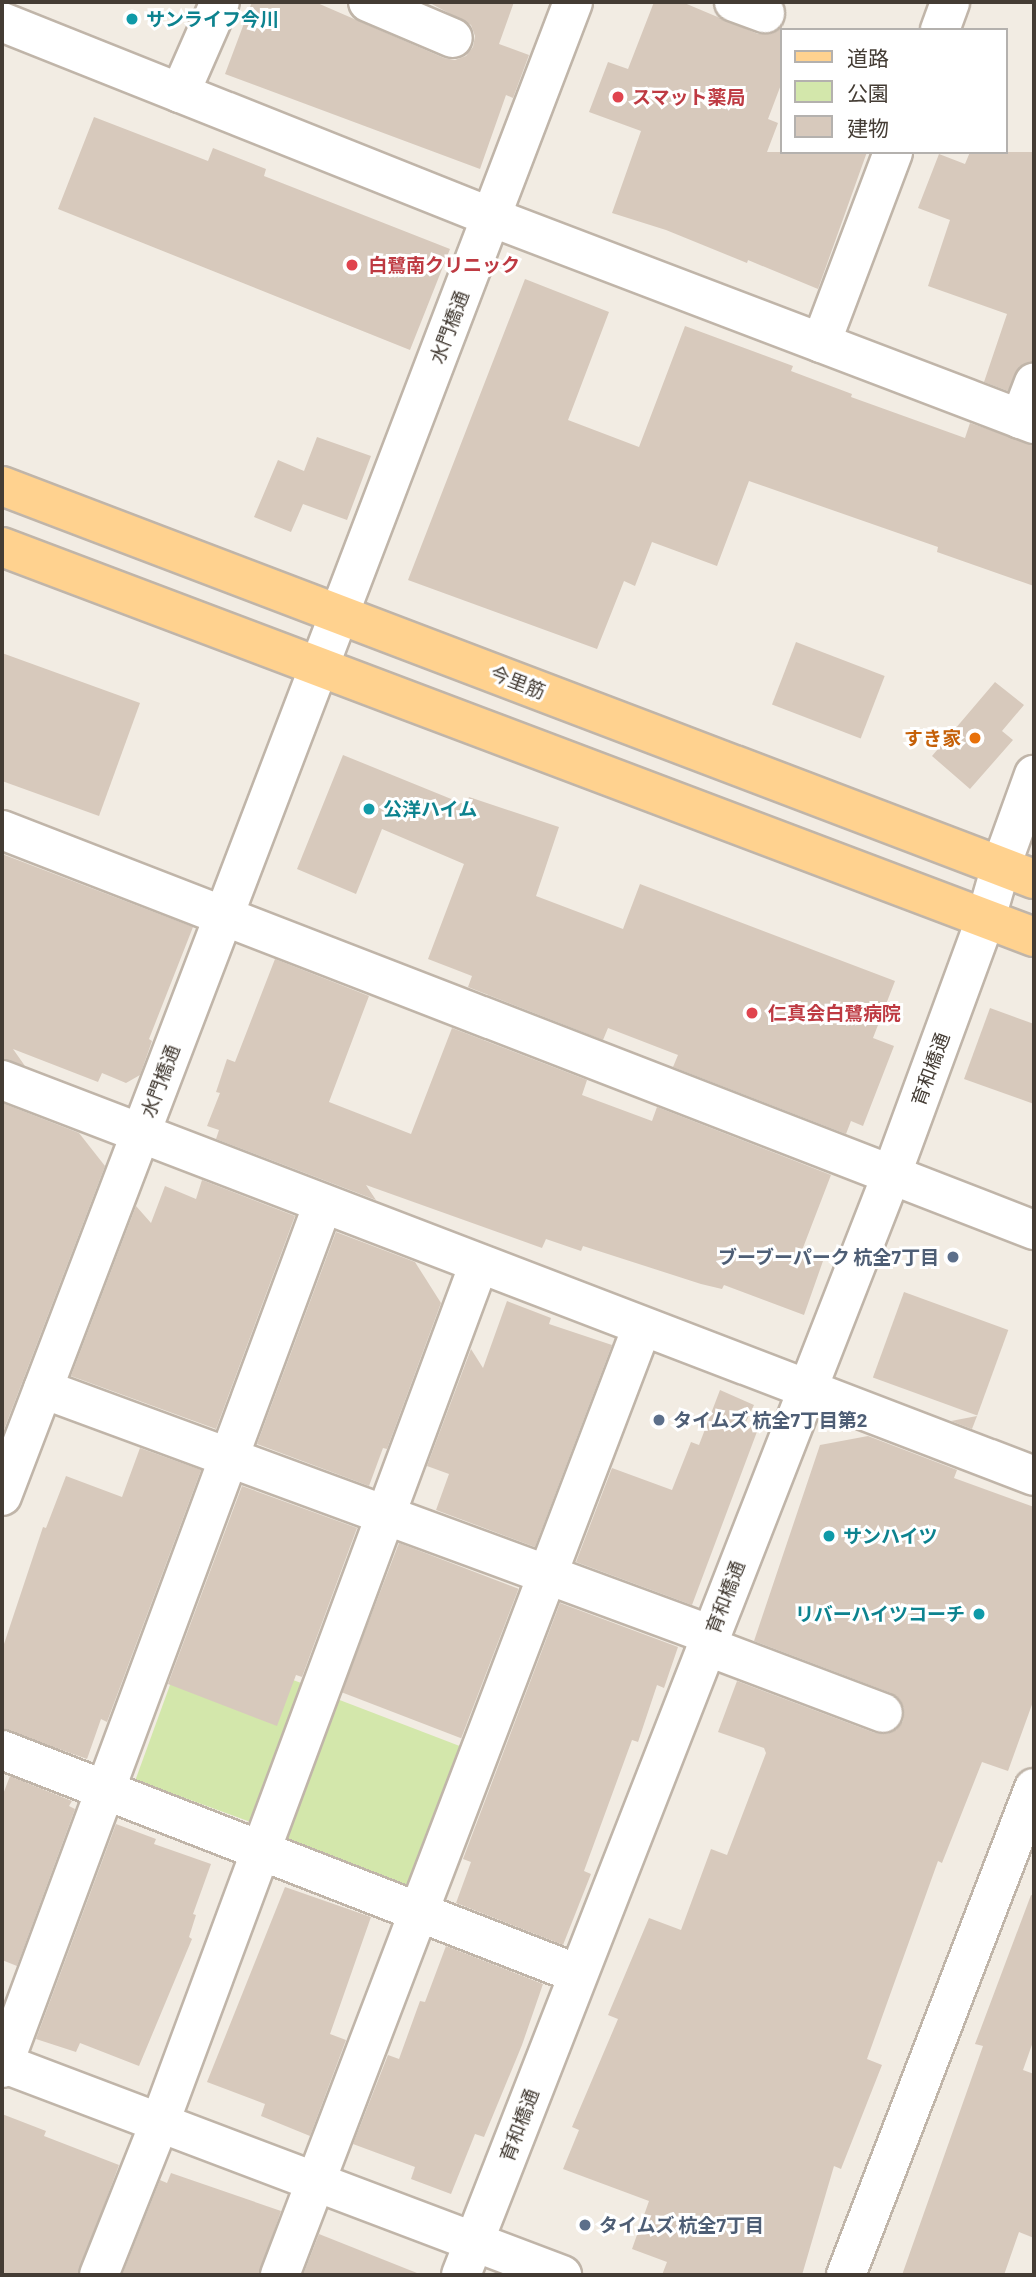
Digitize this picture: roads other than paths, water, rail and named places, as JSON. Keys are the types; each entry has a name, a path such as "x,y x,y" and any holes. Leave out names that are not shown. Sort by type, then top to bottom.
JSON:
{"main road":[{"name":"今里筋","path":"2,486 1018,872"},
{"path":"2,547 1034,937"}],"street":[{"path":"180,93 220,2"},
{"path":"368,2 453,38"},
{"name":"水門橋通","path":"2,1496 573,2"},
{"path":"941,28 950,2"},
{"path":"2,22 491,217 1027,421 1034,383"},
{"path":"821,343 892,154"},
{"path":"1018,872 1034,775"},
{"path":"2,830 1034,1230"},
{"name":"育和橋通","path":"461,2275 891,1176 986,918 1018,872"},
{"path":"2,1080 1034,1476"},
{"path":"323,1204 2,2065 160,2122 562,2275"},
{"path":"99,2275 160,2122 480,1264"},
{"path":"280,2275 642,1327"},
{"path":"43,1389 547,1575 883,1713"},
{"path":"2,1750 578,1975"},
{"path":"846,2275 1034,1788"}],"place":[{"name":"サンライフ今川","path":"132,19"},
{"name":"スマット薬局","path":"618,97"},
{"name":"白鷺南クリニック","path":"352,265"},
{"name":"すき家","path":"975,738"},
{"name":"公洋ハイム","path":"369,809"},
{"name":"仁真会白鷺病院","path":"752,1013"},
{"name":"ブーブーパーク 杭全7丁目","path":"953,1257"},
{"name":"タイムズ 杭全7丁目第2","path":"659,1420"},
{"name":"サンハイツ","path":"829,1536"},
{"name":"リバーハイツコーチ","path":"979,1614"},
{"name":"タイムズ 杭全7丁目","path":"585,2225"}]}
